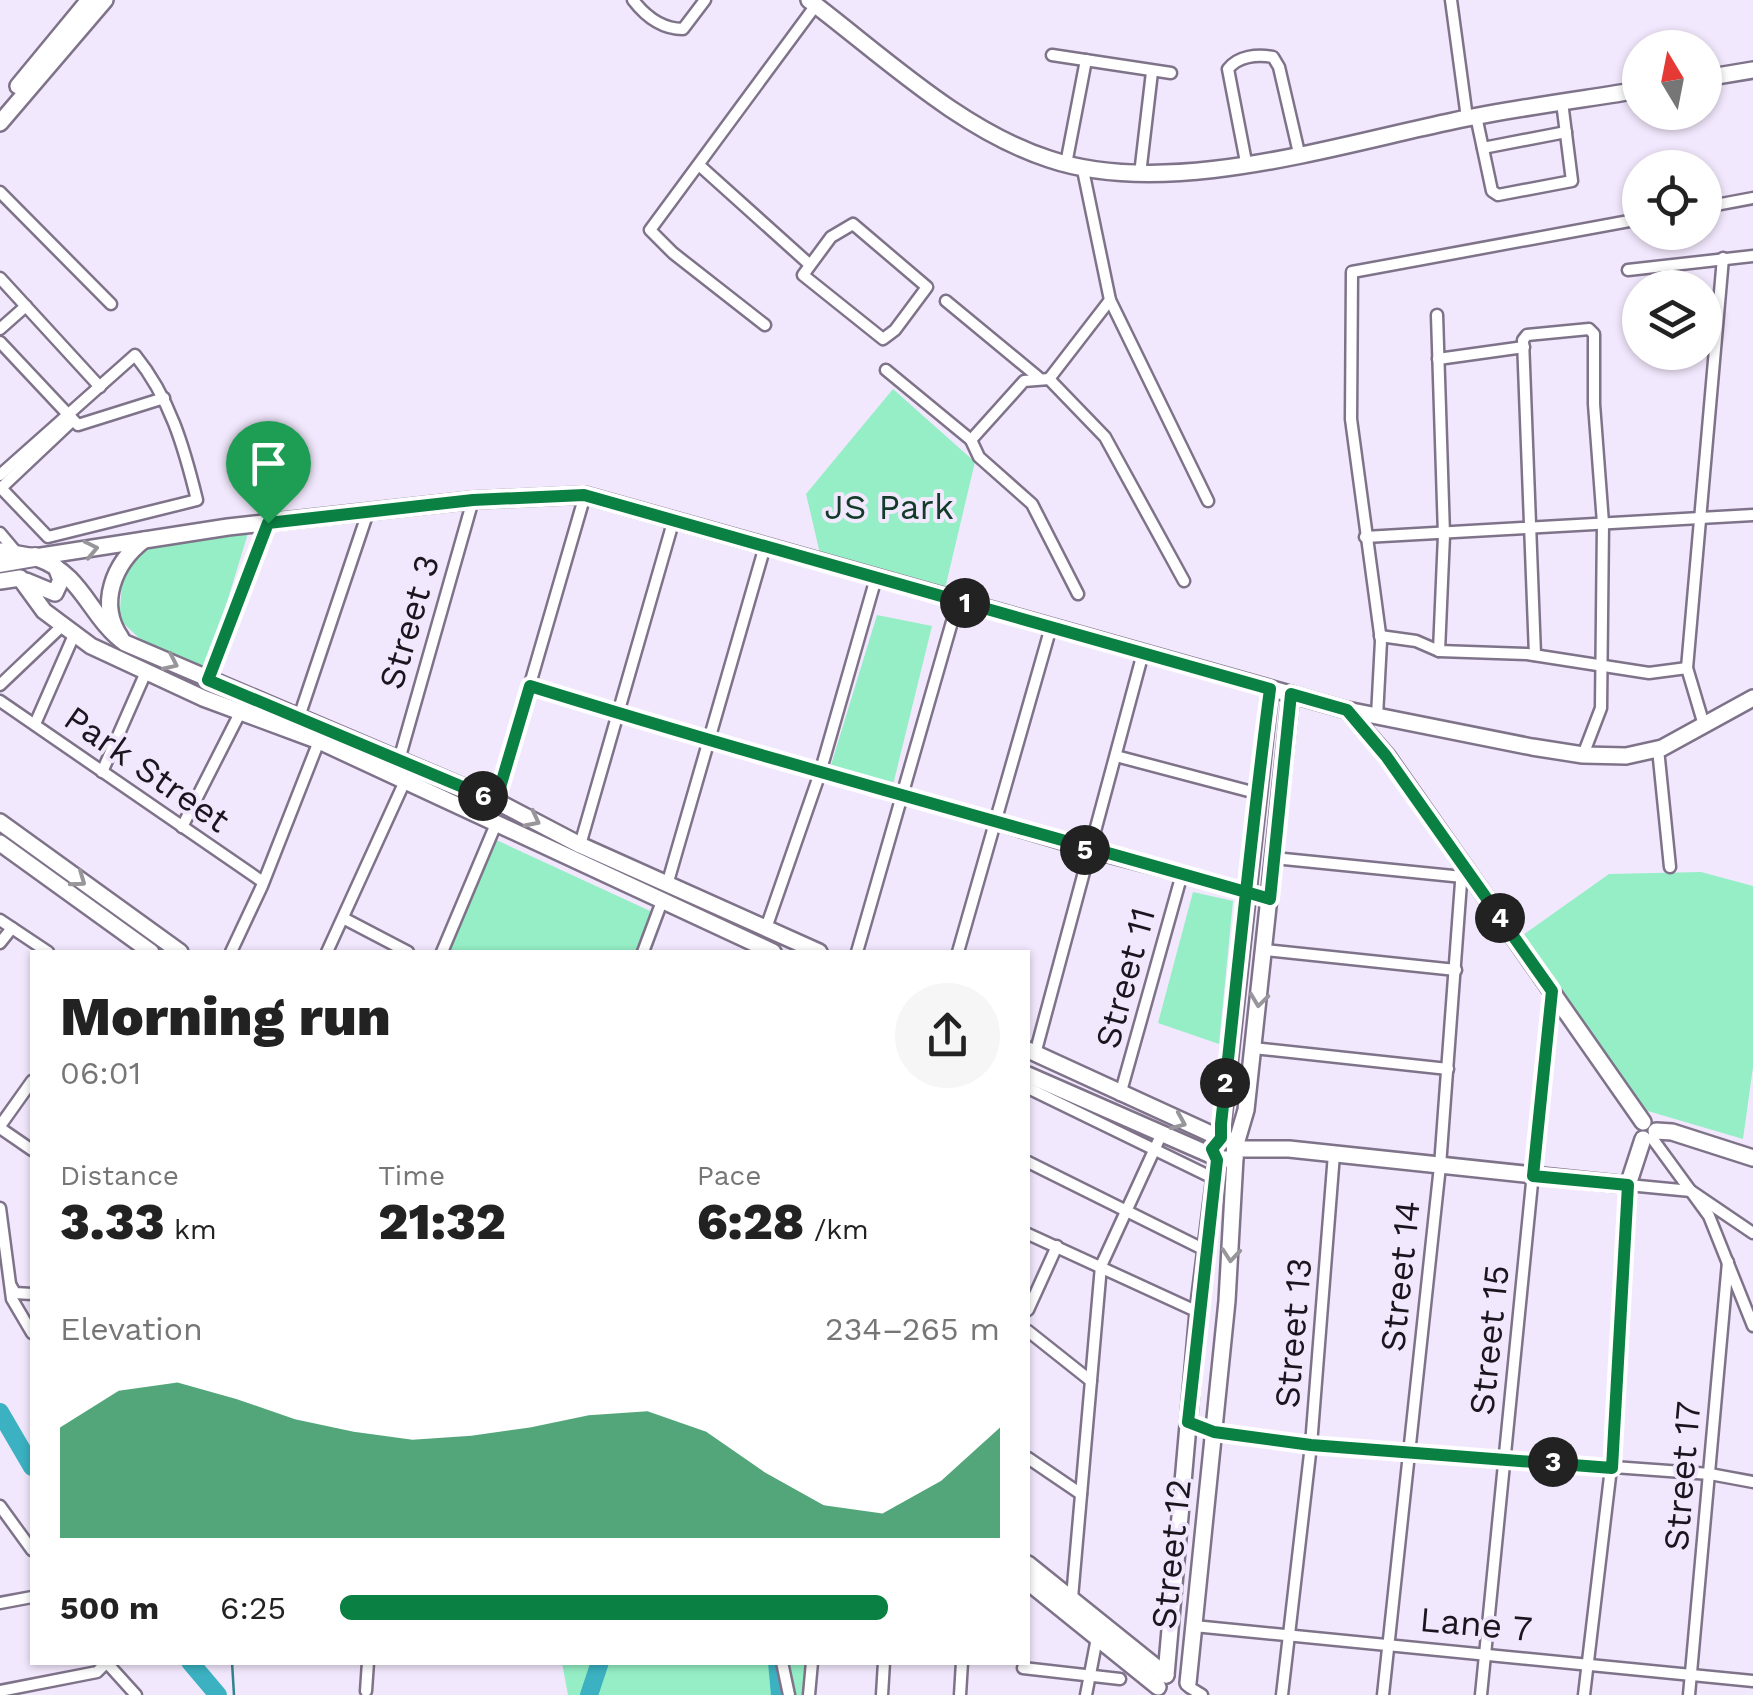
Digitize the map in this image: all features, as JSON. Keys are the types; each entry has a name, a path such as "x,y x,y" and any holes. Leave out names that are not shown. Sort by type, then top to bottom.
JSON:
{"main road":[{"path":"5,555 35,557"}],"street":[{"path":"0,109 89,0"},
{"path":"0,122 104,0"},
{"path":"633,0 642,13 668,29 683,29 705,0"},
{"path":"1451,0 1472,117 1494,194 1568,183 1573,176 1562,102"},
{"path":"765,326 672,253 650,230 821,4 997,136 1083,170 1191,173 1472,117 1622,93"},
{"path":"1052,55 1172,73"},
{"path":"1246,162 1228,69 1234,62 1261,55 1273,57 1279,68 1299,153"},
{"path":"1066,164 1086,60"},
{"path":"1722,75 1753,70"},
{"path":"1140,174 1152,72"},
{"path":"1483,148 1566,132"},
{"path":"699,164 808,263"},
{"path":"1083,170 1110,300 1208,501"},
{"path":"0,192 111,304"},
{"path":"1722,204 1753,198"},
{"path":"1377,716 1380,636 1351,419 1352,272 1622,222"},
{"path":"854,224 925,282 927,292 883,339 804,275 808,263 842,227 854,224"},
{"path":"1628,270 1753,256"},
{"path":"1704,725 1687,668 1697,516 1723,258"},
{"path":"0,278 100,387"},
{"path":"971,440 1024,381 1043,378 1110,300"},
{"path":"946,301 1043,378 1105,437 1184,581"},
{"path":"0,329 26,306"},
{"path":"1438,315 1444,535 1439,651"},
{"path":"1536,655 1524,347 1528,335 1589,329 1594,334 1602,523 1600,708 1584,755"},
{"path":"0,342 68,417 87,423 164,398"},
{"path":"1438,358 1524,347"},
{"path":"0,475 135,355 164,398 183,443 197,500 48,537 0,488 68,417"},
{"path":"886,370 971,440 979,457 1032,504 1078,594"},
{"path":"496,801 584,495"},
{"path":"35,557 268,523 473,500 584,495 1347,710 1584,755 1626,756 1658,749 1753,698"},
{"name":"Street 3","path":"399,760 473,500"},
{"path":"299,717 368,512"},
{"path":"1365,538 1411,532 1444,535 1753,514"},
{"path":"580,845 674,519"},
{"path":"208,680 268,523"},
{"path":"0,533 5,555"},
{"path":"125,644 111,615 110,585 127,557 147,538"},
{"path":"667,886 765,546"},
{"path":"35,557 56,566 79,587 102,626 125,644 496,801 667,886 815,950"},
{"path":"0,581 20,578 55,592 60,580 56,566"},
{"path":"20,578 44,611 68,631 146,672 319,741 762,950"},
{"path":"766,928 820,772 876,578"},
{"path":"858,950 958,601"},
{"path":"959,950 1051,628"},
{"path":"0,685 68,631"},
{"path":"34,724 68,631"},
{"path":"1380,636 1416,641 1439,651 1536,655 1649,672 1687,668"},
{"path":"1143,653 1091,852 1031,1052 1230,1145"},
{"path":"102,772 146,672"},
{"path":"530,686 1091,852 1270,899"},
{"path":"1230,1145 1246,892 1270,689"},
{"path":"1230,1145 1244,1126 1291,694"},
{"name":"Park Street","path":"0,701 263,882"},
{"path":"1347,710 1386,756 1709,1216 1753,1326"},
{"path":"182,827 241,711"},
{"path":"231,950 263,882 319,741"},
{"path":"1658,749 1670,867"},
{"path":"1116,756 1256,793"},
{"path":"327,950 405,781"},
{"path":"0,822 177,950"},
{"path":"443,950 496,824"},
{"path":"0,843 129,947"},
{"path":"1274,858 1463,870"},
{"name":"Street 14","path":"1383,1695 1440,1166 1463,870"},
{"name":"Street 11","path":"1119,1096 1182,874"},
{"path":"644,950 661,904"},
{"path":"344,918 404,950"},
{"path":"0,920 45,950"},
{"path":"0,943 12,928"},
{"path":"1265,950 1456,970"},
{"name":"Street 15","path":"1481,1695 1552,991"},
{"path":"1253,1048 1448,1069"},
{"path":"1030,1075 1215,1158"},
{"path":"30,1084 0,1127 30,1149"},
{"path":"1030,1089 1215,1179"},
{"path":"1649,1132 1672,1132 1753,1158"},
{"path":"1584,1695 1612,1468 1628,1185 1649,1132"},
{"path":"1072,1598 1101,1266 1162,1133"},
{"name":"Street 12","path":"1192,1690 1194,1626 1237,1184 1230,1145"},
{"path":"1161,1686 1215,1179 1213,1146 1334,1154 1691,1191 1753,1233"},
{"name":"Street 13","path":"1282,1695 1311,1445 1334,1154"},
{"path":"1030,1163 1205,1250"},
{"path":"0,1208 10,1285 30,1330"},
{"path":"1030,1235 1198,1312"},
{"path":"1030,1306 1057,1246"},
{"name":"Street 17","path":"1688,1695 1728,1262"},
{"path":"10,1285 16,1293 30,1294"},
{"path":"20,1314 30,1306"},
{"path":"1030,1334 1091,1380"},
{"path":"1188,1422 1214,1432 1311,1445 1710,1474 1753,1482"},
{"path":"1030,1459 1081,1494"},
{"path":"0,1506 30,1547"},
{"path":"1030,1566 1072,1598 1161,1686"},
{"path":"1030,1584 1161,1686"},
{"path":"0,1602 30,1596"},
{"name":"Lane 7","path":"1194,1626 1753,1681"},
{"path":"1086,1695 1097,1638"},
{"path":"0,1691 21,1691 96,1672 105,1665"},
{"path":"109,1665 136,1695"},
{"path":"366,1691 368,1665"},
{"path":"783,1665 790,1695"},
{"path":"809,1695 812,1665"},
{"path":"882,1695 884,1665"},
{"path":"960,1695 962,1665"},
{"path":"1023,1668 1120,1679"},
{"path":"1161,1686 1181,1675 1192,1690"}],"green space":[{"name":"JS Park","path":"893,389 975,462 943,597 822,562 806,494"},
{"path":"249,530 205,674 139,638 119,619 124,580 145,552 178,537"},
{"path":"877,615 932,626 893,785 831,765"},
{"path":"492,838 661,916 645,950 446,950"},
{"path":"1701,872 1753,886 1753,1067 1743,1139 1641,1109 1516,940 1609,874"},
{"path":"1193,892 1233,901 1219,1044 1158,1023"},
{"path":"562,1665 804,1665 809,1695 568,1695"}],"waterway":[{"path":"0,1412 30,1464"},
{"path":"193,1665 218,1695"},
{"path":"232,1665 234,1695"},
{"path":"597,1665 598,1669"},
{"path":"589,1695 599,1665"},
{"path":"777,1665 780,1695"}],"route":[{"path":"268,523 208,680 496,801 530,686 1091,852 1215,883 1246,892 1270,899 1291,694 1347,710 1386,756 1552,991 1533,1176 1628,1185 1612,1468 1311,1445 1214,1432 1188,1422 1217,1160 1212,1149 1221,1138 1221,1124 1234,1008 1246,892 1256,793 1270,689 584,495 473,500 268,523"}]}
